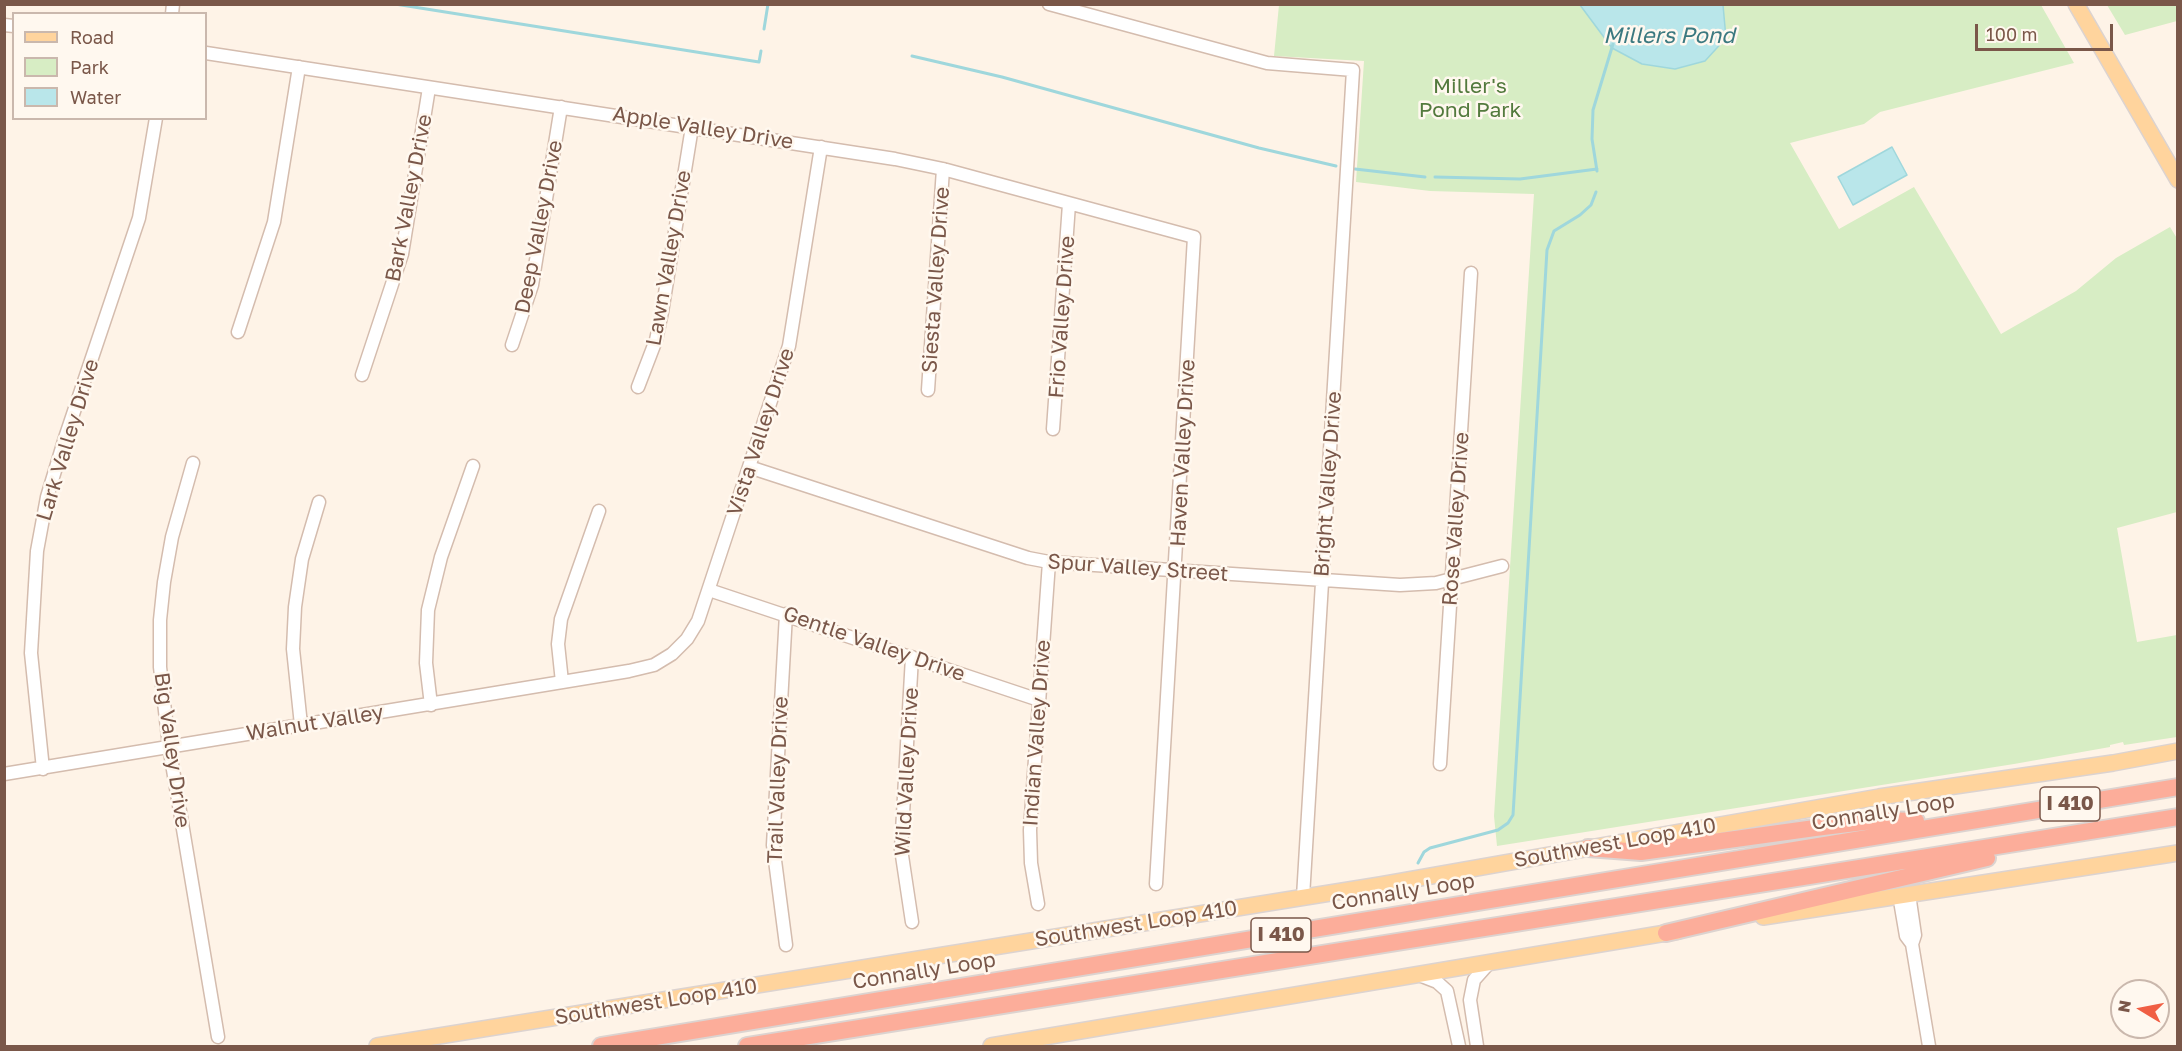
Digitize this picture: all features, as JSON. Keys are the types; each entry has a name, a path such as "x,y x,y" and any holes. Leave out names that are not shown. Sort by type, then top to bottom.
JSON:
{"highway":[{"name":"Connally Loop","path":"601,1047 2178,787"},
{"name":"I 410","path":"747,1047 2178,817"},
{"path":"1588,848 1641,852 1880,820 1962,822"},
{"path":"1666,933 2023,849 2063,836"}],"main road":[{"path":"2076,4 2127,97 2178,180"},
{"name":"Southwest Loop 410","path":"377,1047 1303,897 1879,797 2113,763 2178,751"},
{"path":"991,1047 1666,933 2178,853"}],"street":[{"name":"Bright Valley Drive","path":"1049,4 1267,63 1353,70 1303,897"},
{"name":"Apple Valley Drive","path":"207,53 821,147 943,169 1194,237"},
{"path":"238,332 274,222 299,67"},
{"name":"Bark Valley Drive","path":"362,375 402,254 429,88"},
{"name":"Deep Valley Drive","path":"512,345 532,285 561,107"},
{"name":"Lark Valley Drive","path":"43,769 35,714 31,653 37,551 47,497 139,218 156,120"},
{"name":"Lawn Valley Drive","path":"638,387 656,340 662,312 692,127"},
{"name":"Vista Valley Drive","path":"625,672 654,665 679,649 698,621 789,346 821,147"},
{"name":"Siesta Valley Drive","path":"928,390 943,169"},
{"name":"Frio Valley Drive","path":"1053,429 1069,204"},
{"name":"Haven Valley Drive","path":"1156,884 1194,237"},
{"name":"Rose Valley Drive","path":"1440,764 1471,273"},
{"name":"Big Valley Drive","path":"193,463 172,537 160,620 160,668 169,746 218,1037"},
{"path":"431,705 426,663 428,610 441,556 472,466"},
{"name":"Spur Valley Street","path":"749,467 1028,558 1049,562 1176,572 1410,585 1452,579 1502,566"},
{"path":"301,725 294,649 295,607 302,559 319,502"},
{"path":"562,682 558,644 561,619 599,510"},
{"name":"Indian Valley Drive","path":"1038,904 1031,864 1030,830 1049,562"},
{"name":"Gentle Valley Drive","path":"709,590 1039,700"},
{"name":"Trail Valley Drive","path":"786,615 772,845 786,945"},
{"name":"Wild Valley Drive","path":"912,657 902,849 912,922"},
{"name":"Walnut Valley","path":"4,774 625,672"},
{"path":"1904,895 1906,936 1912,944 1929,1047"},
{"path":"1477,1047 1470,1000 1474,980 1490,962"},
{"path":"1419,975 1437,982 1447,991 1459,1047"}],"green space":[{"name":"Miller's Pond Park","path":"1279,5 2041,5 2074,63 1880,112 1864,124 1790,143 1839,229 1914,187 2001,334 2076,291 2116,258 2170,227 2178,240 2177,512 2117,528 2137,642 2177,635 2177,737 2124,745 2123,742 2110,745 2110,747 2014,764 1497,846 1494,816 1534,194 1430,191 1356,182 1364,61 1274,56"},
{"path":"2107,5 2177,5 2177,21 2125,35"}],"water":[{"name":"Millers Pond","path":"1580,5 1723,5 1726,38 1705,61 1675,69 1642,64 1612,48"},
{"path":"1892,147 1907,175 1853,205 1838,177"}],"waterway":[{"path":"395,4 759,62 761,51"},
{"path":"764,29 768,4"},
{"path":"1597,171 1592,139 1593,110 1613,44"},
{"path":"912,56 1002,77 1259,148 1336,166"},
{"path":"1355,169 1425,177"},
{"path":"1435,177 1520,179 1597,169"},
{"path":"1418,863 1424,852 1430,848 1498,830 1508,823 1513,815 1547,250 1554,231 1580,215 1591,205 1596,192"}]}
